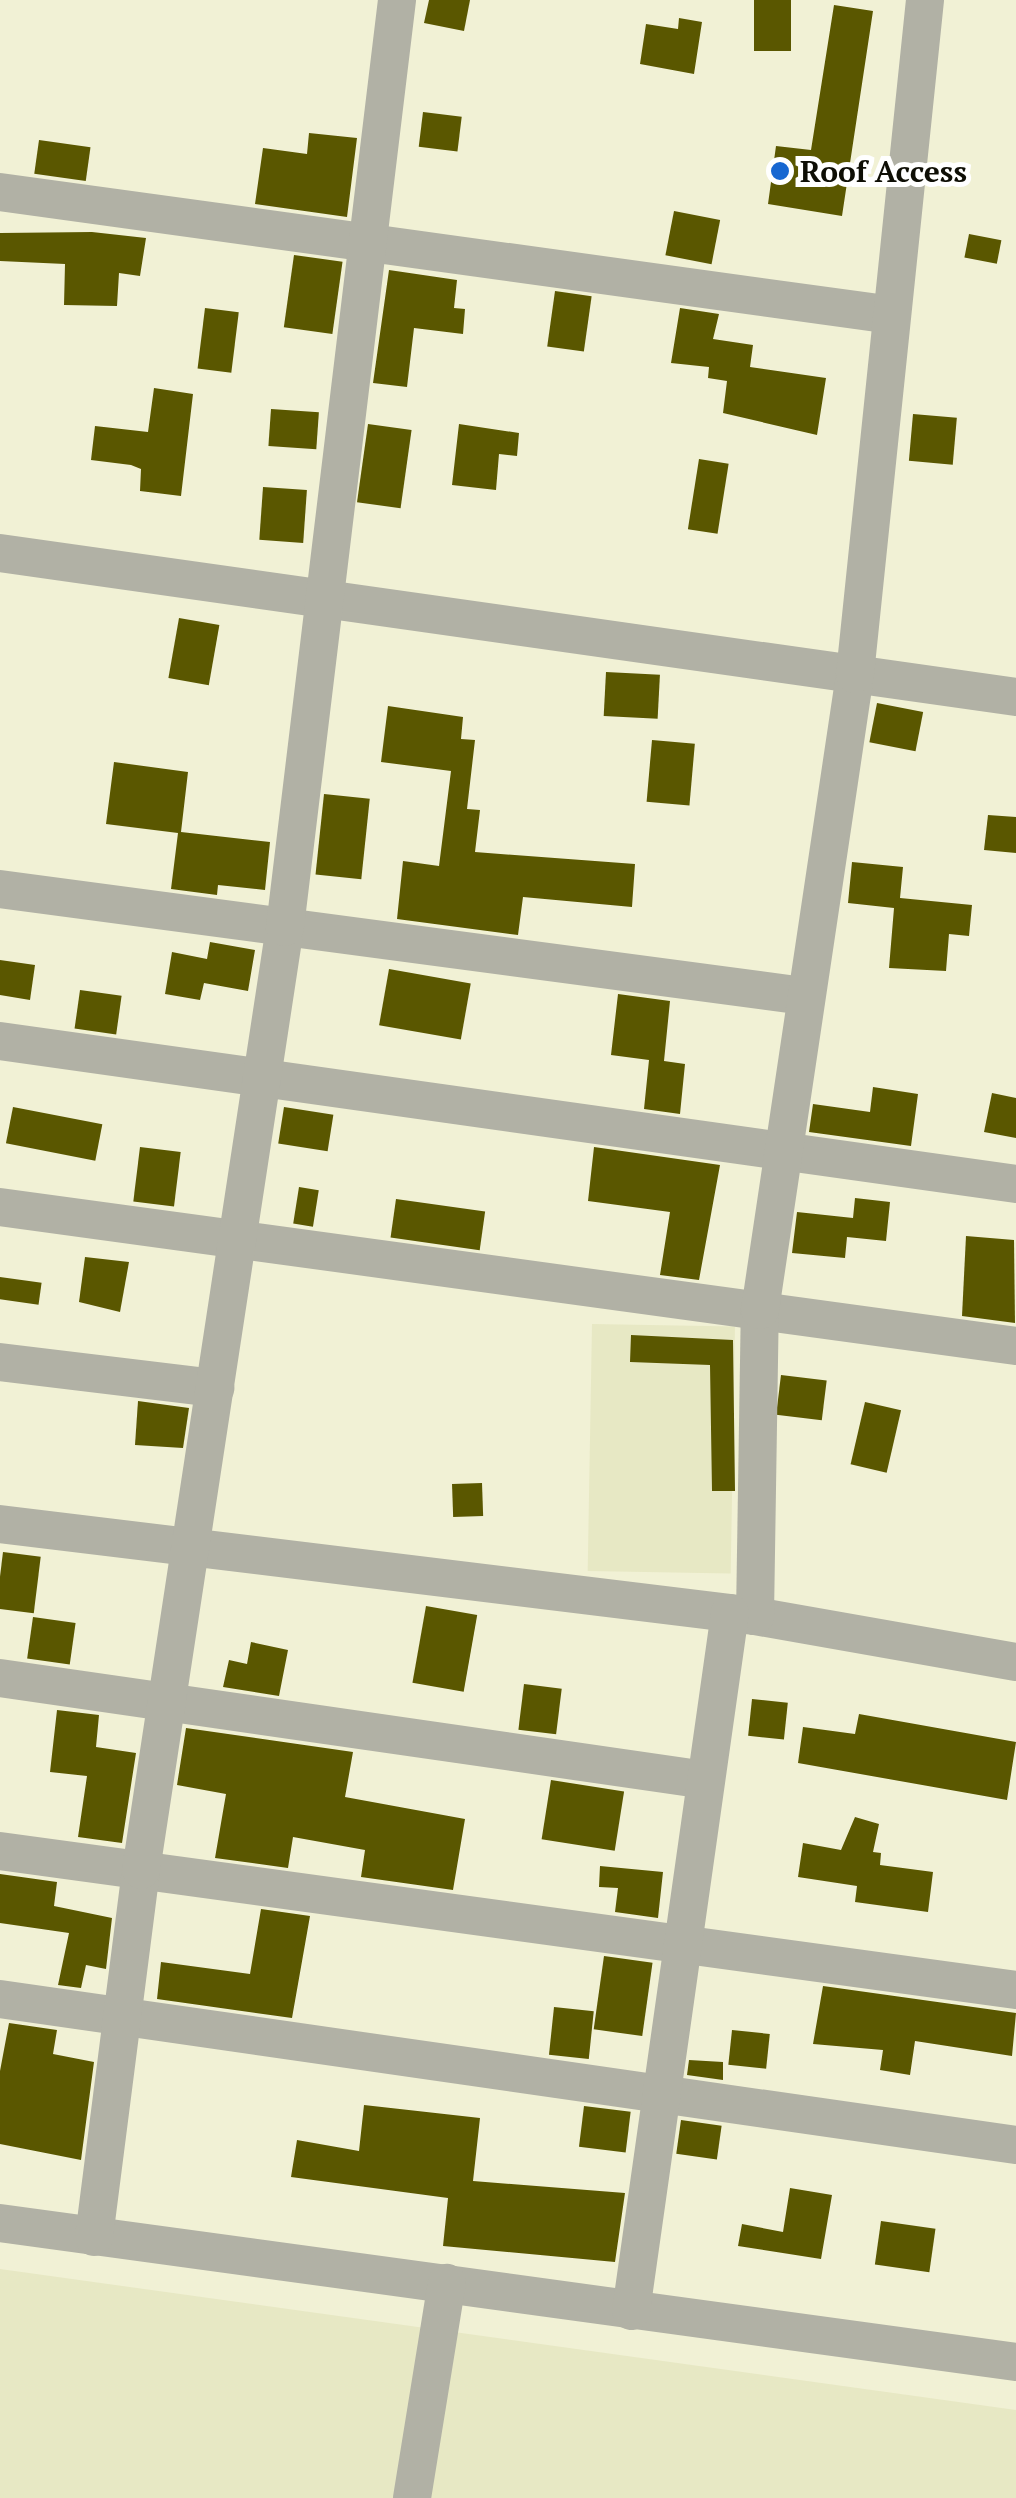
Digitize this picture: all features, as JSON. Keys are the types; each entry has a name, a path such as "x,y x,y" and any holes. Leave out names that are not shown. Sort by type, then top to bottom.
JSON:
{"street":[{"path":"94,2236 141,1870 286,927 321,594 398,0"},
{"path":"631,2311 706,1780 742,1614 760,1310 855,674 925,0"},
{"path":"0,192 892,315"},
{"path":"0,553 321,594 1016,697"},
{"path":"0,888 804,996"},
{"path":"0,1042 1016,1184"},
{"path":"0,1207 1016,1346"},
{"path":"0,1362 215,1388"},
{"path":"0,1524 742,1614 1016,1662"},
{"path":"0,1678 706,1780"},
{"path":"0,1851 1016,1990"},
{"path":"0,2000 1016,2144"},
{"path":"0,2223 1016,2362"},
{"path":"412,2498 447,2283"}],"shaded area":[{"path":"592,1324 735,1326 731,1573 588,1571"},
{"path":"0,2269 1016,2410 1016,2498 0,2498"}],"building":[{"path":"429,0 470,0 464,31 424,23"},
{"path":"754,0 791,0 791,51 754,51"},
{"path":"834,5 873,11 842,216 768,204 776,146 811,150"},
{"path":"679,18 702,22 694,74 640,64 646,24 678,29"},
{"path":"423,112 462,117 457,151 419,147"},
{"path":"309,133 357,138 347,217 255,204 263,148 307,154"},
{"path":"39,140 90,147 86,181 34,174"},
{"path":"674,211 720,220 712,264 665,255"},
{"path":"92,232 146,238 140,276 119,273 117,306 64,305 65,264 0,261 0,233"},
{"path":"969,234 1001,240 997,264 964,258"},
{"path":"294,255 343,262 332,334 284,327"},
{"path":"389,270 457,280 454,308 465,309 463,334 414,328 407,387 373,383"},
{"path":"555,291 592,296 584,352 547,346"},
{"path":"205,308 239,312 231,373 198,369"},
{"path":"680,308 719,314 713,339 753,345 750,367 826,378 817,435 723,413 727,381 708,378 709,367 671,363"},
{"path":"154,388 193,394 181,496 140,491 141,469 91,460 95,426 148,432"},
{"path":"271,409 319,412 316,449 268,446"},
{"path":"913,414 957,418 953,465 909,461"},
{"path":"368,424 412,430 401,508 357,502"},
{"path":"459,424 519,433 517,456 499,454 496,490 452,485"},
{"path":"699,459 729,464 718,534 688,529"},
{"path":"263,487 307,490 303,543 259,540"},
{"path":"179,618 219,625 209,685 168,678"},
{"path":"606,672 660,675 658,719 604,716"},
{"path":"877,703 923,712 916,751 869,742"},
{"path":"388,706 463,717 461,739 475,740 467,809 480,810 475,852 635,864 632,907 523,897 518,935 397,919 403,861 439,866 451,771 381,762"},
{"path":"652,740 695,744 689,806 647,802"},
{"path":"114,762 188,772 181,832 270,842 265,890 218,885 217,895 171,889 178,833 106,824"},
{"path":"324,794 370,799 361,879 316,875"},
{"path":"988,815 1016,817 1016,853 984,850"},
{"path":"852,862 903,867 900,898 972,905 969,936 949,934 946,971 889,968 894,908 848,903"},
{"path":"210,942 255,950 248,991 204,983 200,1000 165,994 172,952 207,959"},
{"path":"0,960 35,965 30,1000 0,995"},
{"path":"389,969 471,983 461,1040 379,1025"},
{"path":"80,990 122,996 116,1034 75,1029"},
{"path":"618,994 670,1001 664,1061 685,1064 680,1114 644,1109 649,1060 611,1055"},
{"path":"873,1087 918,1094 911,1146 809,1132 813,1104 870,1112"},
{"path":"992,1093 1016,1098 1016,1138 984,1132"},
{"path":"13,1107 102,1124 95,1161 6,1143"},
{"path":"284,1107 333,1115 328,1151 278,1144"},
{"path":"140,1147 181,1152 174,1207 133,1202"},
{"path":"594,1147 720,1165 699,1280 660,1275 670,1212 588,1201"},
{"path":"299,1187 319,1190 313,1227 293,1224"},
{"path":"855,1198 890,1202 886,1241 847,1237 845,1258 792,1253 797,1212 853,1218"},
{"path":"396,1199 485,1212 480,1250 391,1238"},
{"path":"966,1236 1014,1240 1015,1323 962,1316"},
{"path":"85,1257 129,1262 120,1312 79,1302"},
{"path":"0,1277 42,1283 39,1305 0,1299"},
{"path":"631,1335 733,1340 735,1491 712,1491 710,1365 630,1362"},
{"path":"781,1375 827,1381 822,1420 776,1415"},
{"path":"138,1401 189,1408 183,1448 135,1445"},
{"path":"865,1402 901,1410 887,1473 851,1464"},
{"path":"482,1483 483,1516 453,1517 452,1484"},
{"path":"3,1552 41,1557 34,1613 0,1609"},
{"path":"426,1606 477,1615 464,1692 412,1683"},
{"path":"33,1617 76,1623 70,1665 27,1659"},
{"path":"251,1642 288,1650 279,1696 223,1687 229,1660 247,1664"},
{"path":"524,1684 562,1689 556,1734 518,1730"},
{"path":"752,1699 788,1703 784,1740 748,1736"},
{"path":"57,1710 99,1715 96,1747 136,1753 122,1843 78,1837 87,1776 50,1772"},
{"path":"859,1714 1016,1742 1007,1800 798,1763 803,1727 855,1734"},
{"path":"186,1728 353,1752 345,1797 465,1819 453,1890 361,1877 365,1850 293,1837 288,1868 215,1858 226,1794 177,1785"},
{"path":"551,1780 624,1792 615,1851 542,1839"},
{"path":"855,1817 879,1824 873,1852 881,1853 880,1865 933,1872 928,1912 855,1902 857,1886 798,1877 803,1843 841,1850"},
{"path":"600,1866 663,1872 658,1918 615,1912 618,1888 599,1887"},
{"path":"0,1874 57,1882 54,1906 112,1918 106,1969 86,1965 81,1988 58,1985 69,1933 0,1923"},
{"path":"261,1909 310,1916 292,2018 157,1999 161,1962 250,1974"},
{"path":"604,1956 653,1963 642,2036 594,2029"},
{"path":"823,1986 1016,2013 1012,2056 915,2041 910,2075 880,2070 883,2050 813,2044"},
{"path":"554,2007 594,2011 589,2059 549,2055"},
{"path":"9,2023 57,2030 53,2054 94,2062 81,2160 0,2144 0,2071"},
{"path":"732,2030 770,2034 766,2069 728,2065"},
{"path":"689,2060 723,2062 723,2080 687,2075"},
{"path":"364,2105 480,2118 473,2181 625,2193 615,2262 443,2246 448,2198 291,2177 297,2140 359,2151"},
{"path":"584,2106 631,2112 626,2152 579,2147"},
{"path":"681,2120 722,2126 717,2159 676,2154"},
{"path":"790,2188 832,2195 821,2259 738,2246 742,2224 783,2232"},
{"path":"881,2221 935,2229 929,2272 875,2265"}],"place":[{"name":"Roof Access","path":"780,171"}]}
